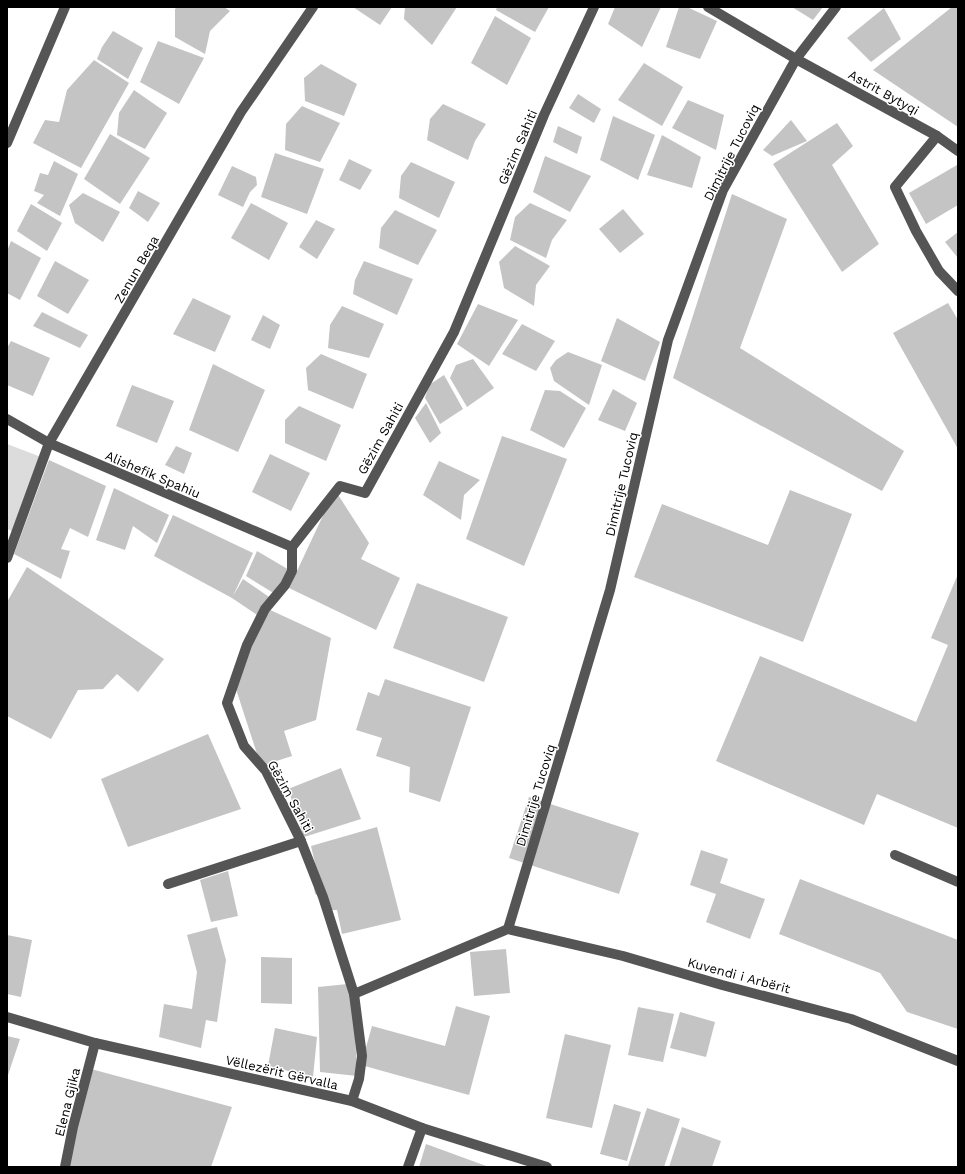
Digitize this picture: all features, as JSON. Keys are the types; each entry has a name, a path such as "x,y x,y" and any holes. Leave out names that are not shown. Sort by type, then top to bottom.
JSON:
{"street":[{"path":"7,143 64,7"},
{"name":"Zenun Beqa","path":"7,558 49,443 241,112 314,7"},
{"name":"Gëzim Sahiti","path":"352,1101 359,1079 362,1056 354,994 323,897 301,841 266,771 244,746 227,703 247,645 265,609 285,586 292,571 292,547 340,486 364,493 454,332 544,115 594,7"},
{"name":"Astrit Bytyqi","path":"708,7 796,59 937,136 958,151"},
{"path":"796,59 836,7"},
{"name":"Dimitrije Tucoviq","path":"508,929 610,590 668,340 723,190 796,59"},
{"path":"937,136 895,187 916,231 939,271 958,291"},
{"name":"Alishefik Spahiu","path":"7,419 49,443 292,547"},
{"path":"168,884 301,841"},
{"path":"895,855 958,882"},
{"path":"354,994 508,929"},
{"name":"Kuvendi i Arbërit","path":"508,929 623,956 722,985 851,1019 958,1061"},
{"name":"Vëllezërit Gërvalla","path":"7,1017 95,1043 352,1101 422,1128 547,1167"},
{"name":"Elena Gjika","path":"65,1167 73,1127 95,1043"},
{"path":"408,1167 422,1128"}],"shaded area":[{"path":"7,444 41,457 12,531 7,529"}],"building":[{"path":"177,7 224,7 230,11 210,31 205,54 175,37 175,9"},
{"path":"353,7 392,7 380,25"},
{"path":"405,7 457,7 432,45 404,19"},
{"path":"497,7 549,7 535,32 496,10"},
{"path":"615,7 661,7 642,47 608,24"},
{"path":"679,7 687,7 717,21 700,59 666,47"},
{"path":"792,7 823,7 813,20"},
{"path":"952,7 958,7 958,127 873,70"},
{"path":"884,8 901,39 871,62 847,38"},
{"path":"495,16 531,38 507,85 471,63"},
{"path":"113,31 143,48 128,79 97,59 102,47"},
{"path":"158,41 204,58 179,104 140,82"},
{"path":"94,60 129,83 81,168 33,143 45,120 59,122 67,90"},
{"path":"644,63 683,87 662,126 618,100"},
{"path":"321,64 357,84 344,116 305,101 304,78"},
{"path":"134,90 167,113 145,149 117,135 119,113"},
{"path":"578,94 601,109 594,123 569,108"},
{"path":"688,100 724,115 716,150 672,128"},
{"path":"443,104 486,124 475,141 468,160 427,140 430,119"},
{"path":"302,106 340,123 320,162 285,150 286,124"},
{"path":"613,116 655,135 638,180 600,160"},
{"path":"791,120 807,141 772,156 763,150"},
{"path":"837,123 853,146 832,165 879,244 842,272 773,164"},
{"path":"558,126 582,137 577,154 553,142"},
{"path":"110,134 150,158 120,204 84,179"},
{"path":"662,135 701,157 692,188 647,175"},
{"path":"275,153 324,169 307,214 261,197"},
{"path":"545,156 591,176 570,212 533,192"},
{"path":"349,159 372,170 360,190 339,180"},
{"path":"54,161 78,174 60,216 37,203 44,195 34,191 40,173 48,175"},
{"path":"411,162 455,182 439,218 399,198 401,176"},
{"path":"957,165 958,205 926,224 909,193"},
{"path":"232,166 256,177 257,185 250,192 243,207 218,195"},
{"path":"138,191 160,203 148,222 129,208"},
{"path":"83,193 120,212 103,242 75,223 69,205"},
{"path":"732,194 787,219 740,348 904,451 882,491 673,378"},
{"path":"251,203 288,223 269,260 231,238"},
{"path":"530,203 567,220 552,240 546,258 510,240 515,217"},
{"path":"31,204 62,223 47,251 17,231"},
{"path":"623,209 644,234 620,253 599,229"},
{"path":"395,210 437,230 418,265 379,248 381,228"},
{"path":"316,220 335,229 317,259 299,247"},
{"path":"958,232 958,258 945,242"},
{"path":"11,241 41,258 20,300 7,293 7,251"},
{"path":"515,246 550,266 536,285 534,306 504,288 499,262"},
{"path":"55,261 89,280 68,314 37,296"},
{"path":"364,261 413,279 397,315 353,294 355,280"},
{"path":"193,298 231,316 215,352 173,334"},
{"path":"948,303 958,320 958,449 893,333"},
{"path":"478,304 518,320 489,366 457,344"},
{"path":"342,306 384,324 369,358 328,348 330,325"},
{"path":"42,312 88,335 80,348 33,326"},
{"path":"263,315 280,325 270,349 251,340"},
{"path":"617,318 660,342 645,381 601,361"},
{"path":"522,324 555,341 536,371 502,354"},
{"path":"11,341 50,358 33,396 7,385 7,348"},
{"path":"568,352 602,365 589,405 554,381 550,368 556,360"},
{"path":"321,354 367,374 353,409 308,390 306,368"},
{"path":"473,359 494,388 467,407 450,378 456,365"},
{"path":"213,364 265,390 238,452 189,430"},
{"path":"444,375 463,409 440,424 425,398 429,385"},
{"path":"132,385 174,401 157,443 116,426"},
{"path":"613,389 637,403 625,431 598,420"},
{"path":"545,390 560,391 586,408 564,448 530,430"},
{"path":"426,403 441,433 430,443 415,418"},
{"path":"299,406 341,425 326,461 285,443 285,420"},
{"path":"502,436 567,459 524,566 466,539"},
{"path":"176,446 192,453 184,474 165,465"},
{"path":"270,454 310,473 291,511 252,492"},
{"path":"49,460 106,486 88,537 70,528 61,549 70,551 61,579 14,554"},
{"path":"439,461 480,480 464,495 461,520 423,495"},
{"path":"114,488 169,515 157,543 133,526 125,550 96,540"},
{"path":"335,490 369,543 361,559 400,578 376,630 289,588"},
{"path":"790,490 852,514 803,642 634,577 662,504 768,545"},
{"path":"173,515 253,553 233,596 243,579 272,599 260,617 232,598 154,556"},
{"path":"257,551 291,571 275,594 246,576"},
{"path":"27,567 164,659 138,692 117,674 103,689 78,690 51,739 7,716 7,602"},
{"path":"958,574 958,828 877,794 864,825 716,761 760,656 916,722 948,645 931,638"},
{"path":"417,583 508,617 484,682 393,648"},
{"path":"268,609 331,638 316,720 284,731 292,756 261,766 234,683"},
{"path":"385,679 471,707 440,802 409,792 410,767 376,756 382,738 356,730 368,692 379,696"},
{"path":"208,734 241,809 128,847 101,779"},
{"path":"341,768 361,819 304,837 288,789"},
{"path":"529,797 639,833 619,894 509,858"},
{"path":"377,827 401,920 342,934 337,910 331,910 328,899 315,894 312,874 317,872 311,846"},
{"path":"701,850 728,859 720,883 765,899 750,939 706,922 716,894 690,885"},
{"path":"228,871 238,916 211,922 200,880"},
{"path":"800,879 958,940 958,1029 907,1012 880,973 779,934"},
{"path":"217,927 226,960 217,1022 206,1020 201,1048 159,1037 164,1004 192,1009 197,972 187,935"},
{"path":"7,935 32,940 21,997 7,994"},
{"path":"506,949 510,993 474,996 470,952"},
{"path":"261,957 292,958 292,1004 261,1003"},
{"path":"348,984 354,1007 357,1076 320,1072 318,987"},
{"path":"456,1006 490,1016 469,1095 361,1065 372,1026 445,1046"},
{"path":"638,1007 674,1014 663,1062 628,1055"},
{"path":"680,1012 715,1022 706,1057 670,1048"},
{"path":"275,1028 317,1037 313,1077 268,1066"},
{"path":"565,1034 611,1045 592,1128 546,1118"},
{"path":"7,1036 20,1039 7,1078"},
{"path":"91,1069 232,1107 211,1167 68,1167"},
{"path":"614,1104 641,1112 627,1161 600,1154"},
{"path":"647,1108 680,1119 664,1167 628,1166"},
{"path":"682,1127 721,1141 712,1167 669,1167"},
{"path":"426,1144 489,1167 419,1167"}]}
